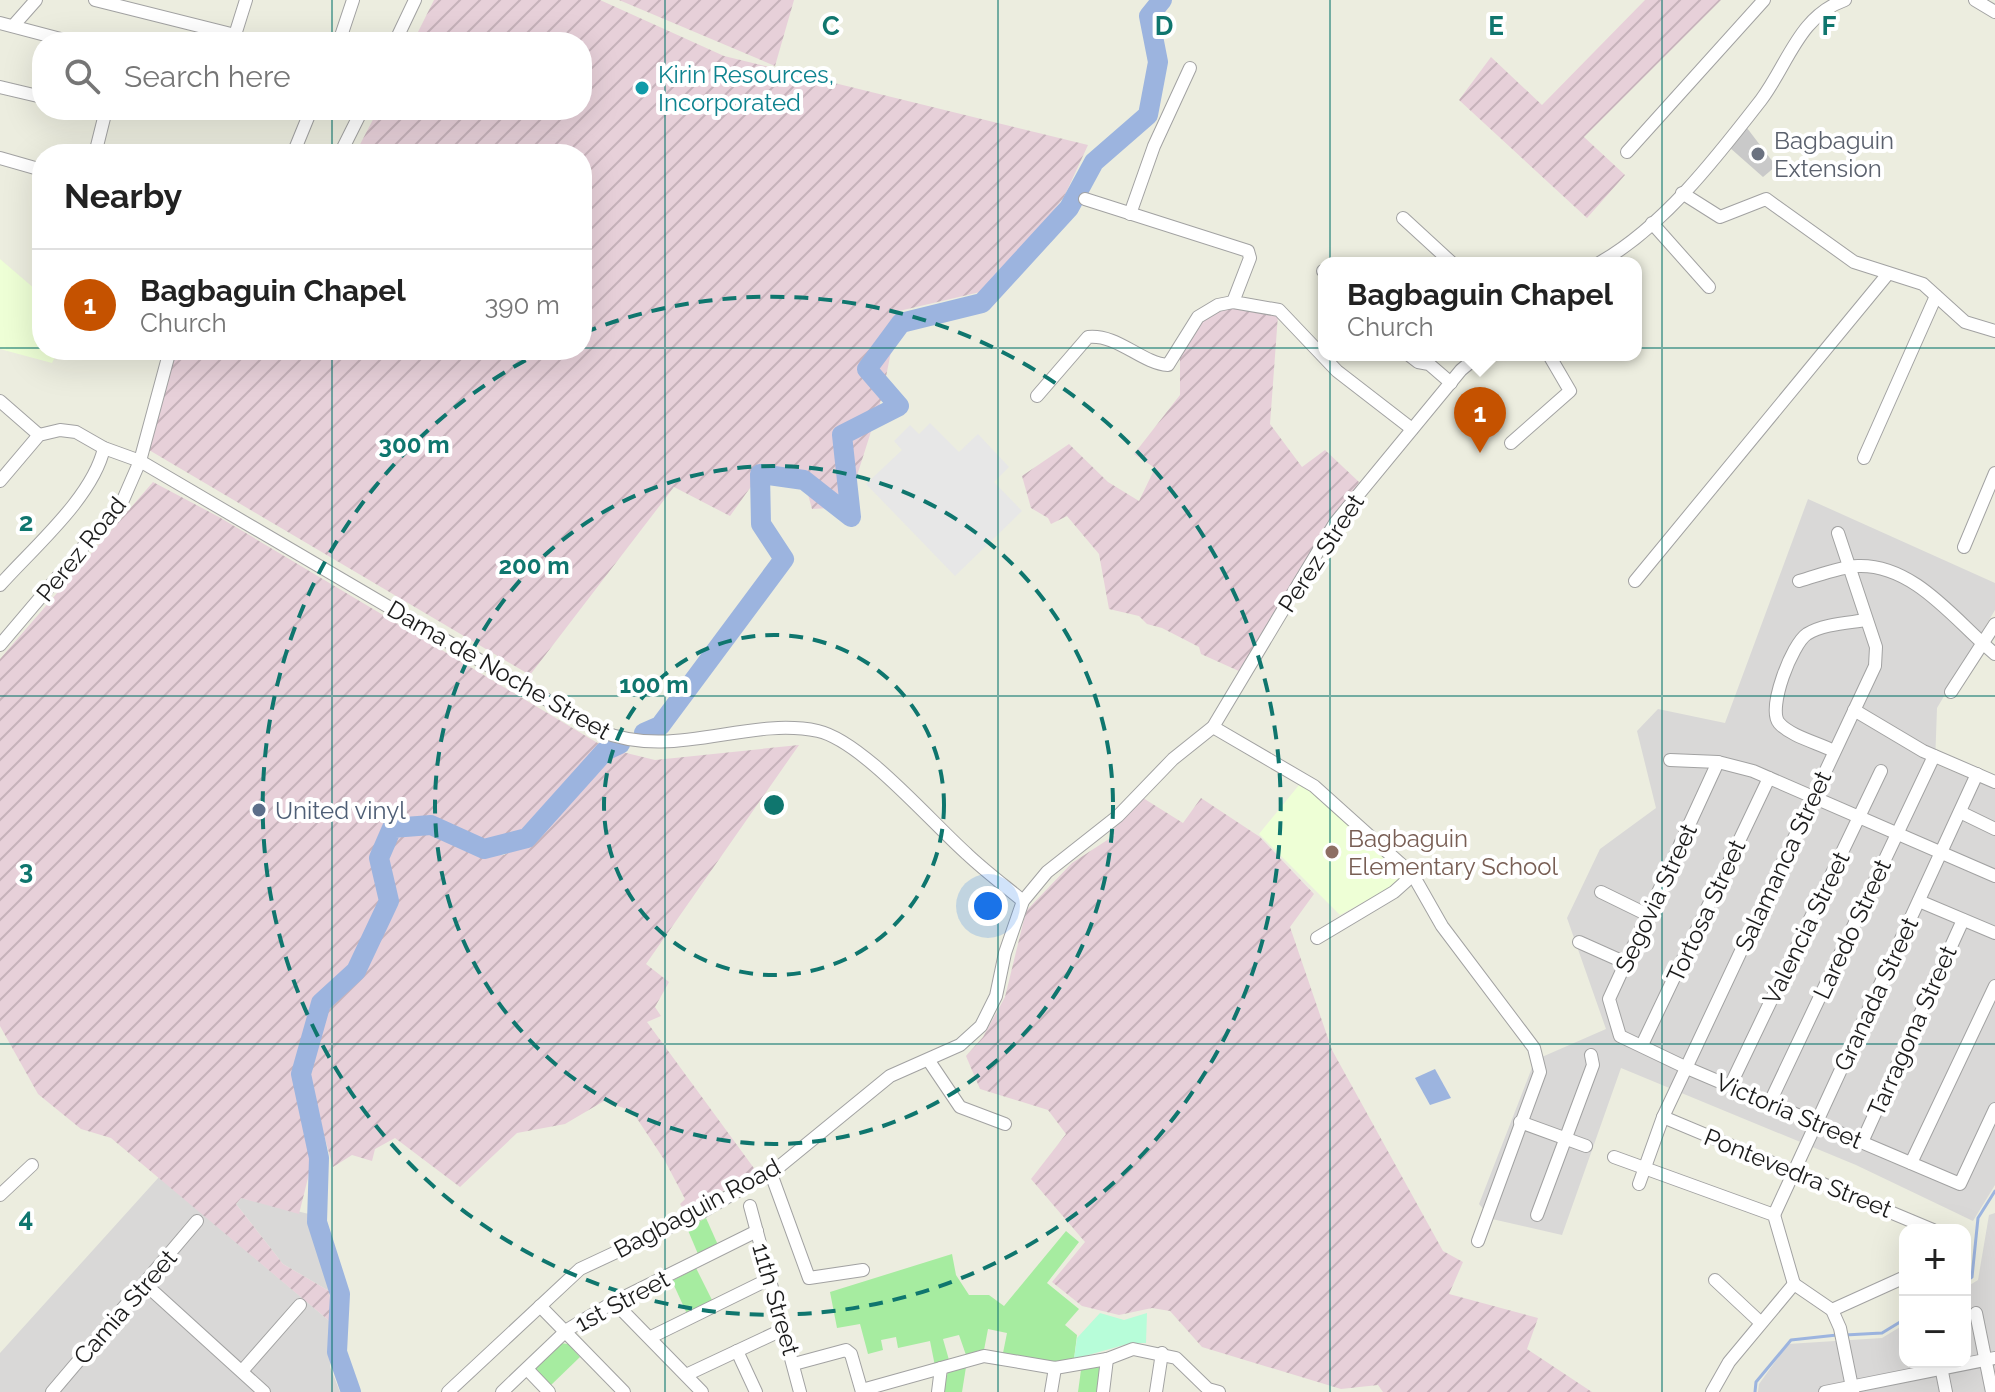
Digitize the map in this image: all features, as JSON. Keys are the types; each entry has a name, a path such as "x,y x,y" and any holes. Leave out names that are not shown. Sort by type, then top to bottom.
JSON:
{"street":[{"path":"6,24 36,0"},
{"path":"95,0 210,32"},
{"path":"233,32 246,0"},
{"path":"342,32 353,0"},
{"path":"400,32 415,0"},
{"path":"1627,152 1764,0"},
{"path":"1610,257 1627,247 1682,193 1763,98 1813,18 1845,0"},
{"path":"1975,0 1995,12"},
{"path":"6,24 35,32"},
{"path":"1130,214 1154,146 1190,68"},
{"path":"0,87 32,95"},
{"path":"97,144 101,120"},
{"path":"297,144 307,120"},
{"path":"345,144 357,120"},
{"path":"0,158 32,167"},
{"path":"1682,193 1720,217 1766,199 1840,254 1887,275 1923,284 1965,322 1995,331"},
{"path":"1085,199 1248,251 1250,258 1233,302"},
{"path":"1403,218 1445,257"},
{"path":"1652,223 1709,287"},
{"path":"1635,581 1887,275"},
{"path":"1864,458 1936,296"},
{"path":"1037,396 1088,337 1097,336 1138,351 1156,364 1168,365 1198,317 1218,305 1233,302 1279,310 1318,351"},
{"name":"Perez Road","path":"0,645 110,519 128,491 140,461 167,360"},
{"path":"1327,361 1412,429"},
{"path":"1422,361 1451,383"},
{"name":"Perez Street","path":"1213,727 1335,523 1451,383 1473,361"},
{"path":"1511,443 1570,391 1552,361"},
{"path":"0,401 39,435 0,481"},
{"name":"Dama de Noche Street","path":"39,435 60,430 76,432 104,448 140,461 610,735 652,743 793,729 839,739 1023,901"},
{"path":"0,585 87,487 100,468 104,448"},
{"path":"1964,547 1995,473"},
{"name":"Salamanca Street","path":"1639,1184 1663,1117 1877,657 1838,533"},
{"path":"1799,581 1848,568 1868,567 1918,587 1995,654"},
{"path":"1834,751 1784,728 1774,715 1774,702 1801,639 1815,630 1866,620"},
{"path":"1951,692 1994,627"},
{"path":"1854,710 1934,756 1995,782"},
{"path":"1213,727 1314,786 1413,875 1442,926 1534,1048 1540,1072 1478,1241"},
{"name":"Bagbaguin Road","path":"448,1392 580,1269 702,1212 816,1139 890,1076 960,1045 981,1026 996,996 1005,953 1023,901 1057,863 1118,816 1173,759 1213,727"},
{"name":"Laredo Street","path":"1770,1102 1934,756"},
{"path":"1670,760 1718,762 1769,778 1995,876"},
{"name":"Segovia Street","path":"1620,1036 1609,999 1718,762"},
{"name":"Valencia Street","path":"1731,1084 1881,771"},
{"name":"Granada Street","path":"1774,1215 1977,774"},
{"name":"Tortosa Street","path":"1642,1045 1769,778"},
{"path":"1960,812 1995,829"},
{"path":"1317,938 1394,892 1413,875"},
{"path":"1601,892 1648,915"},
{"path":"1919,901 1995,933"},
{"name":"Tarragona Street","path":"1862,1142 1963,920"},
{"path":"1579,942 1626,963"},
{"path":"1911,1163 1995,986"},
{"name":"Victoria Street","path":"1620,1036 1687,1068 1731,1084 1960,1184 1995,1109"},
{"path":"1537,1215 1593,1065 1591,1055"},
{"path":"929,1061 960,1107 1005,1124"},
{"name":"Pontevedra Street","path":"1663,1117 1919,1224"},
{"path":"1520,1122 1586,1146"},
{"path":"1614,1157 1774,1215 1794,1284 1832,1310 1841,1334 1853,1389"},
{"path":"0,1195 32,1165"},
{"path":"770,1171 809,1278 815,1280 863,1270"},
{"name":"11th Street","path":"750,1206 800,1392"},
{"name":"Camia Street","path":"52,1392 197,1221"},
{"name":"1st Street","path":"502,1392 565,1332 614,1302 757,1231"},
{"path":"651,1337 769,1279"},
{"path":"1715,1280 1760,1322"},
{"path":"1832,1310 1899,1280"},
{"path":"145,1284 264,1392"},
{"path":"1712,1392 1729,1362 1794,1284"},
{"path":"614,1302 702,1392"},
{"path":"242,1371 300,1305"},
{"path":"540,1306 624,1392"},
{"path":"1976,1313 1991,1358 1992,1392"},
{"path":"686,1375 784,1329"},
{"path":"794,1364 846,1350 851,1354 862,1391 984,1356 1055,1368 1107,1359 1133,1349 1176,1358 1211,1391"},
{"path":"737,1351 756,1392"},
{"path":"1156,1392 1162,1353"},
{"path":"1971,1361 1991,1358"},
{"path":"1103,1392 1107,1359"},
{"path":"938,1392 941,1368"},
{"path":"1051,1392 1055,1368"},
{"path":"1825,1392 1853,1389 1930,1368"},
{"path":"1942,1368 1946,1392"},
{"path":"527,1369 549,1392"},
{"path":"1897,1377 1900,1392"}],"shaded area":[{"path":"434,0 600,0 724,56 1088,145 1064,197 993,289 899,311 882,397 847,507 812,509 804,480 760,474 730,516 674,487 530,675 149,450 168,360 592,360 592,144 360,144 373,120 592,120 592,32 418,32"},
{"path":"619,0 794,0 775,66"},
{"path":"1645,0 1721,0 1584,137 1625,175 1587,218 1459,100 1491,57 1542,105"},
{"path":"1747,128 1776,166 1763,177 1729,147"},
{"path":"0,259 32,286 32,358 0,349"},
{"path":"1238,306 1278,315 1270,424 1302,467 1325,450 1359,482 1241,672 1201,654 1199,647 1162,628 1147,624 1139,616 1109,609 1099,554 1067,516 1051,524 1048,518 1031,508 1022,476 1069,444 1108,482 1139,501 1155,468 1134,454 1180,395 1180,342 1215,310"},
{"path":"930,423 959,452 978,434 1009,467 994,482 1022,511 955,576 866,484 902,450 894,441 910,425 919,434"},
{"path":"153,482 219,517 601,745 523,835 475,842 435,821 390,820 372,853 386,900 351,970 313,1005 296,1079 314,1154 299,1214 241,1198 236,1204 283,1264 329,1291 333,1324 111,1138 81,1129 38,1094 0,1026 0,659"},
{"path":"1808,499 1995,583 1995,610 1937,708 1935,764 1995,789 1995,1185 1973,1221 1856,1165 1621,1068 1562,1235 1492,1219 1479,1204 1535,1060 1606,1029 1567,918 1600,849 1656,808 1637,731 1658,709 1725,723"},
{"path":"799,745 646,964 669,982 655,1007 661,1016 647,1022 756,1171 686,1213 680,1204 685,1199 665,1161 632,1111 604,1101 565,1124 517,1133 460,1187 395,1138 375,1149 372,1161 352,1155 333,1167 307,1075 327,1006 358,980 398,905 383,858 403,831 424,830 479,854 504,855 541,832 614,750 655,760"},
{"name":"Bagbaguin Elementary School","path":"1299,785 1312,785 1408,869 1393,886 1340,915 1259,834"},
{"path":"1143,798 1183,823 1201,798 1260,837 1314,894 1290,927 1332,1050 1443,1251 1463,1262 1449,1294 1538,1318 1527,1349 1592,1392 1383,1392 1378,1385 1341,1389 1202,1347 1170,1311 1152,1308 1119,1315 1082,1306 1052,1282 1085,1242 1031,1179 1066,1134 1048,1110 980,1089 966,1056 983,1037 1005,997 1026,911 1072,863 1115,835 1110,833"},
{"path":"159,1177 333,1324 330,1367 340,1392 0,1392 0,1353"},
{"path":"241,1198 309,1214 326,1260 329,1291 283,1264 236,1204"},
{"path":"1995,1213 1995,1392 1758,1392 1759,1384 1788,1344 1882,1338 1899,1328 1899,1368 1971,1368 1971,1284 1978,1280 1989,1215"},
{"path":"1100,1313 1124,1320 1147,1313 1146,1343 1131,1343 1074,1359 1077,1338"}],"green space":[{"path":"706,1218 718,1245 698,1254 687,1228"},
{"path":"1066,1231 1079,1242 1047,1283 1079,1309 1065,1325 1077,1335 1074,1359 1038,1361 1003,1353 1007,1333 988,1329 984,1350 966,1355 959,1335 943,1339 949,1360 935,1366 930,1341 898,1348 896,1337 881,1340 883,1350 868,1354 860,1324 837,1328 830,1292 952,1254 956,1275 969,1295 989,1295 1004,1306"},
{"path":"696,1268 714,1304 688,1316 672,1281"},
{"path":"560,1343 568,1344 580,1357 550,1386 533,1368"},
{"path":"1102,1366 1098,1392 1078,1392 1081,1370"},
{"path":"966,1367 962,1392 942,1392 948,1372"}],"water":[{"path":"1435,1069 1451,1098 1430,1105 1415,1078"}],"waterway":[{"path":"644,733 660,726 784,559 761,524 760,474 804,480 851,517 842,435 899,406 867,369 901,323 982,303 1069,208 1094,162 1148,115 1158,62 1149,16 1162,0"},
{"path":"351,1392 337,1352 340,1294 317,1222 319,1158 301,1074 321,1003 356,971 389,901 379,858 392,828 431,825 484,849 527,838 605,751 620,744"},
{"path":"1971,1278 1978,1218 1995,1191"},
{"path":"1845,1335 1882,1333 1899,1323"},
{"path":"1755,1392 1756,1382 1791,1340 1837,1335"}],"place":[{"name":"Kirin Resources, Incorporated","path":"642,88"},
{"name":"Bagbaguin Extension","path":"1758,154"},
{"name":"Bagbaguin Chapel","path":"1480,453"},
{"name":"United vinyl","path":"259,810"},
{"name":"Bagbaguin Elementary School","path":"1332,852"}]}
